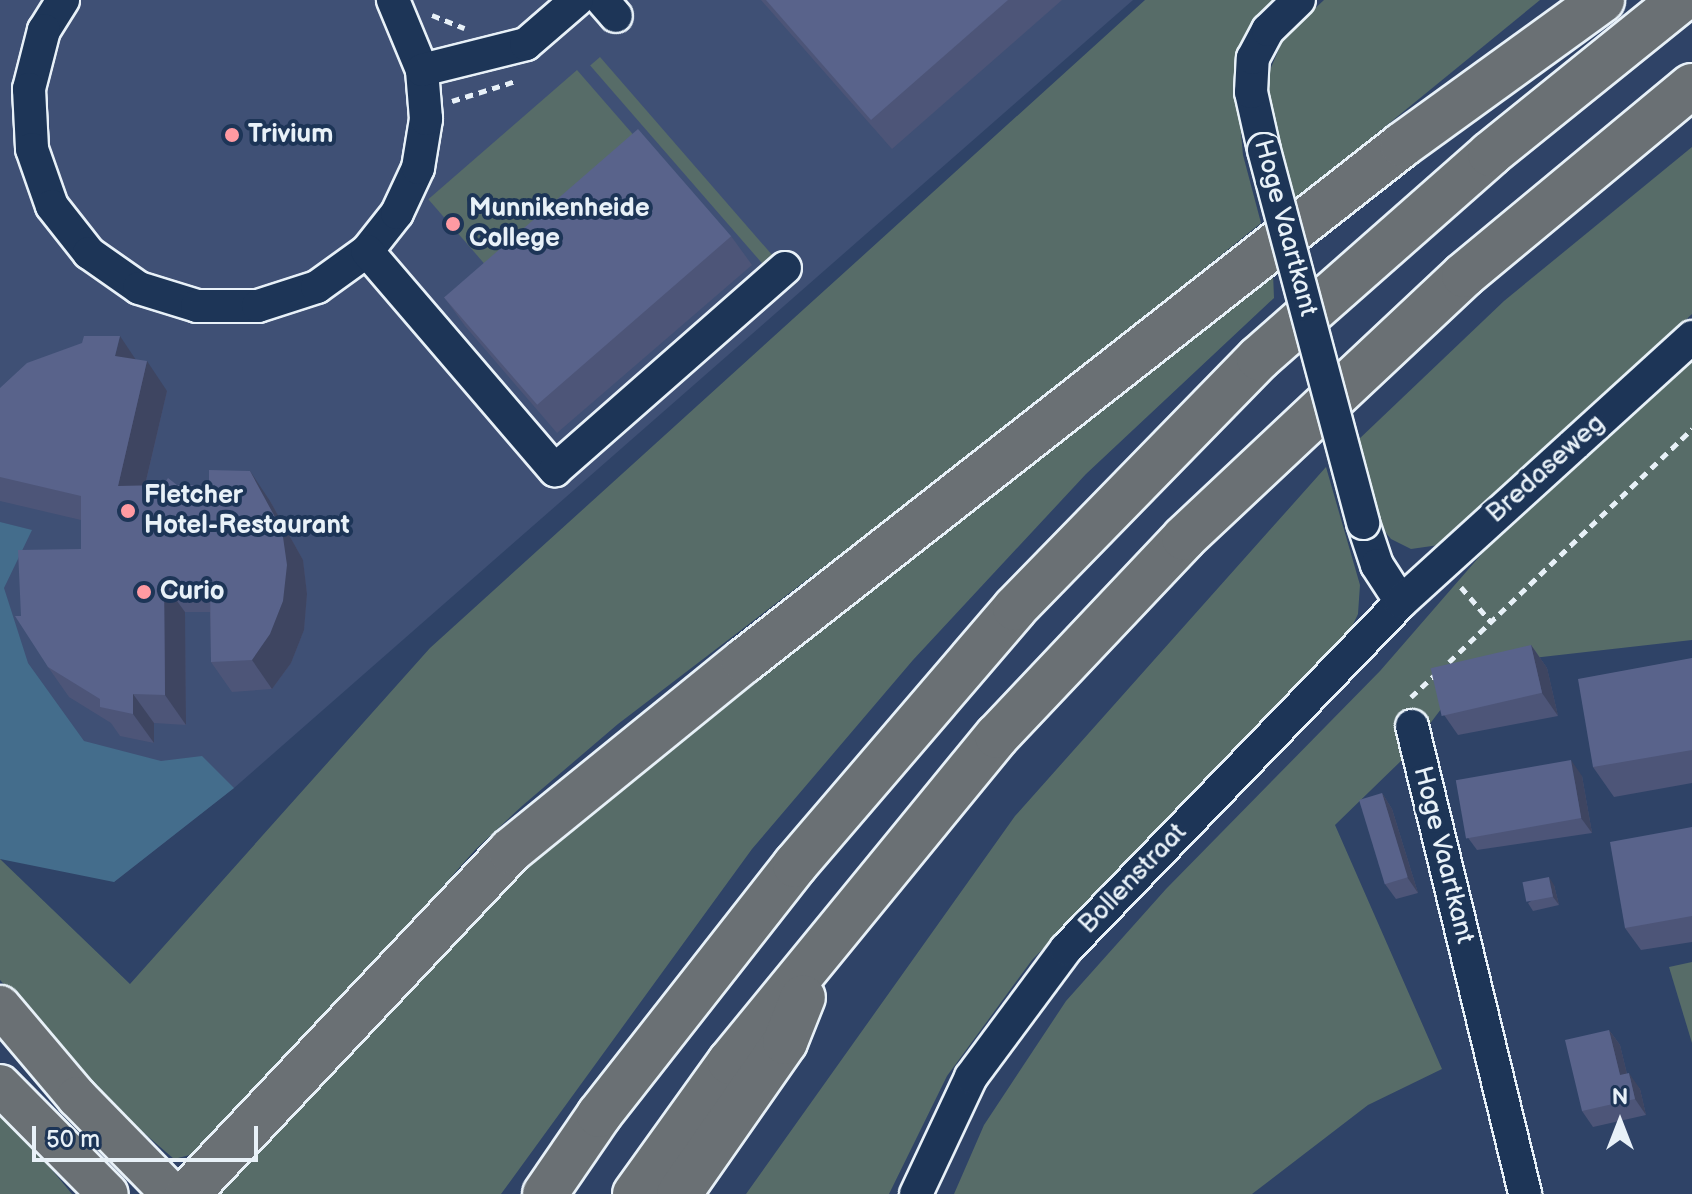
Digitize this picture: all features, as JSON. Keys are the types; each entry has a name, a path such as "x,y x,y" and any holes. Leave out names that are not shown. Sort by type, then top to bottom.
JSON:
{"highway":[{"path":"187,1194 510,851 744,661 1377,165 1602,0"},
{"path":"545,1194 599,1115 795,865 1015,608 1259,358 1490,154 1681,0"},
{"path":"635,1194 730,1062 997,736 1184,538 1464,275 1692,86"},
{"path":"679,1194 785,1042 825,943"}],"main road":[{"path":"0,1006 77,1097 172,1194"},
{"path":"0,1085 108,1194"}],"street":[{"path":"63,0 44,30 29,89 32,149 52,206 89,253 139,288 197,306 258,306 317,287 367,251 397,213 418,168 426,119 422,70 396,7"},
{"path":"422,70 526,44 577,0"},
{"name":"Hoge Vaartkant","path":"1299,0 1268,30 1253,58 1251,92 1363,523 1377,565 1401,602"},
{"path":"367,251 555,470 785,268"},
{"name":"Bredaseweg","path":"1401,602 1692,337"},
{"name":"Bollenstraat","path":"916,1194 971,1077 1030,992 1401,602"},
{"name":"Hoge Vaartkant","path":"1412,726 1525,1194"}],"path":[{"path":"396,7 420,11 470,30"},
{"path":"1412,726 1410,698 1692,429"},
{"path":"1441,563 1491,622"}],"shaded area":[{"name":"Trivium","path":"0,0 1133,0 234,788 114,882 0,719"},
{"path":"0,522 32,530 4,588 28,663 84,741 161,761 202,756 234,788 114,882 0,859"}],"green space":[{"path":"1145,0 1281,0 1238,63 1236,77 1243,155 1261,223 1007,427 618,724 522,806 475,850 210,1150 174,1159 114,1107 0,980 0,859 130,984 430,648"},
{"path":"1324,0 1540,0 1294,201 1270,112 1267,77 1284,37"},
{"path":"600,57 774,257 764,266 590,66"},
{"path":"577,70 651,155 502,285 428,199"},
{"path":"1692,147 1692,314 1446,544 1411,549 1391,539 1380,526 1357,441 1504,301"},
{"path":"1273,273 1274,298 1086,474 913,660 752,849 501,1194 209,1194 528,852"},
{"path":"1692,359 1692,640 1516,660 1463,680 1404,758 1335,825 1442,1069 1368,1105 1252,1194 954,1194 984,1125 1066,1001 1166,889 1380,671 1506,526"},
{"path":"1326,467 1360,585 1358,614 1346,639 1032,960 947,1076 889,1194 746,1194 1015,816"},
{"path":"1692,962 1692,1043 1669,967"},
{"path":"0,1110 9,1118 72,1194 0,1194"}],"building":[{"path":"766,0 1008,0 871,120"},
{"path":"638,129 731,236 537,405 444,298"},
{"path":"84,336 120,336 115,356 147,361 118,486 163,485 168,478 177,485 209,485 209,470 250,471 282,530 287,565 283,601 270,634 252,660 211,662 210,583 164,583 165,695 133,694 133,714 100,707 100,699 48,667 15,616 21,616 18,550 81,549 81,496 0,477 0,388 27,363 82,343"},
{"path":"1531,645 1542,693 1442,716 1431,668"},
{"path":"1692,658 1692,750 1593,767 1578,679"},
{"path":"1571,760 1581,818 1466,838 1456,780"},
{"path":"1382,793 1408,877 1385,884 1359,800"},
{"path":"1692,827 1692,916 1625,928 1610,842"},
{"path":"1549,877 1553,897 1526,902 1522,882"},
{"path":"1609,1030 1620,1075 1629,1073 1635,1099 1582,1111 1565,1040"}],"place":[{"name":"Trivium","path":"232,135"},
{"name":"Munnikenheide College","path":"453,224"},
{"name":"Fletcher Hotel-Restaurant","path":"128,511"},
{"name":"Curio","path":"144,592"}]}
